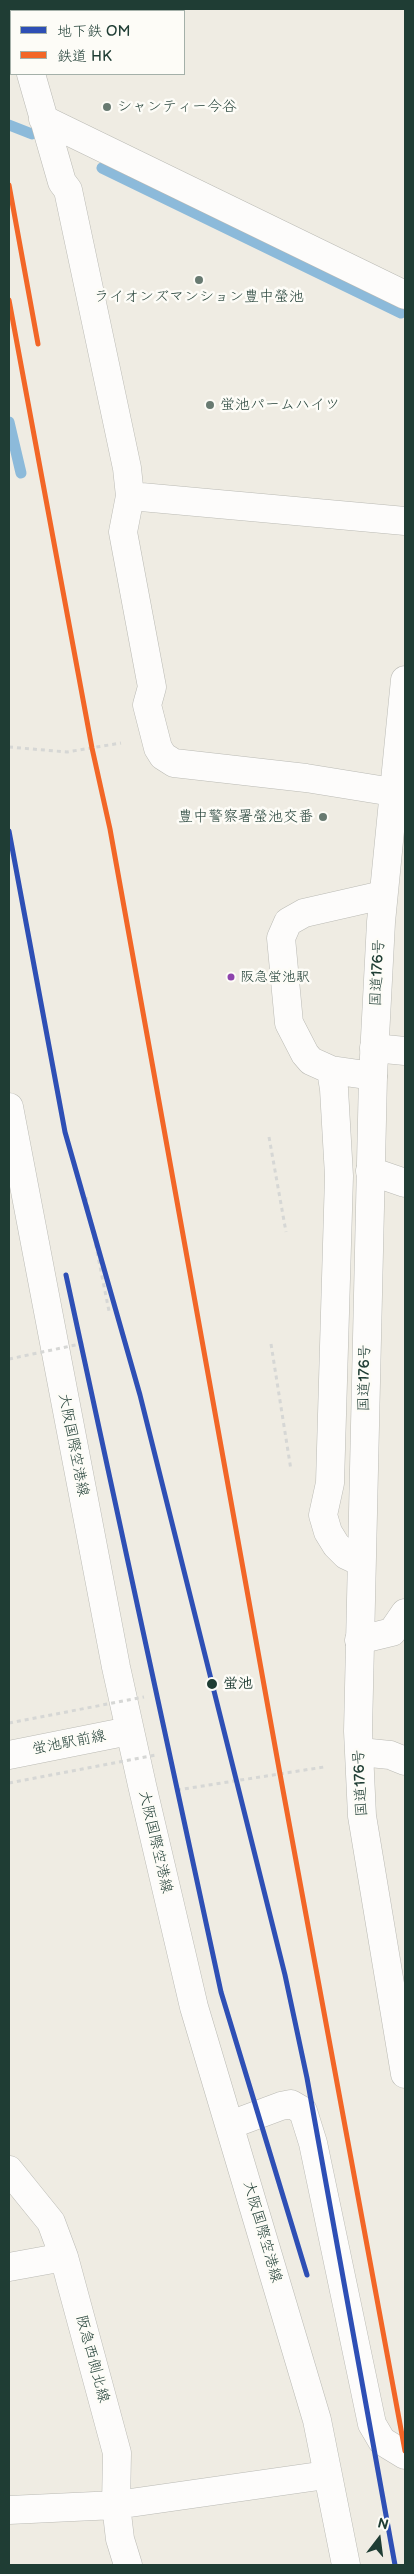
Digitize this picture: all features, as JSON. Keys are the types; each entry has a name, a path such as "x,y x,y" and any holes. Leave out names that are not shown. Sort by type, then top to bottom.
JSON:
{"main road":[{"path":"31,75 62,182 68,190 128,468 130,496 123,532 152,687 147,705 154,736 163,756 174,763 306,778 400,794"},
{"path":"43,119 405,295"},
{"path":"130,496 405,521"},
{"name":"国道176号","path":"405,680 400,794 383,894 374,1048 360,1640 360,1752 364,1831 403,2044 405,2074"},
{"path":"373,1076 331,1070 311,1061 289,1023 281,946 282,931 288,922 304,913 383,894"},
{"path":"374,1048 405,1051"},
{"path":"331,1070 334,1089 339,1176 330,1483 323,1515 328,1532 336,1545 346,1555 361,1562"},
{"name":"大阪国際空港線","path":"10,1116 130,1731 194,2007 317,2420 326,2475 346,2565"},
{"path":"370,1171 405,1183"},
{"path":"360,1640 392,1632 405,1613"},
{"name":"蛍池駅前線","path":"9,1755 130,1731"},
{"path":"360,1752 390,1755 405,1761"},
{"path":"230,2124 291,2104 303,2111 313,2143 372,2424 382,2441 405,2455"},
{"name":"阪急西側北線","path":"9,2170 51,2222 64,2257 117,2453 116,2505 120,2539 128,2565"},
{"path":"9,2267 64,2257"},
{"path":"9,2510 116,2505 326,2475"}],"path":[{"path":"9,747 67,752 154,736"},
{"path":"269,1137 286,1232"},
{"path":"86,1196 109,1311"},
{"path":"9,1359 85,1343"},
{"path":"271,1344 291,1470"},
{"path":"9,1723 144,1697"},
{"path":"9,1783 156,1755"},
{"path":"174,1790 325,1766"}],"waterway":[{"path":"9,125 32,134"},
{"path":"102,168 401,313"},
{"path":"9,422 21,473"}],"metro line":[{"name":"OM","path":"9,831 65,1132 140,1395 285,1975 307,2078 395,2565"},
{"name":"OM","path":"66,1275 221,1992 307,2275"}],"rail line":[{"name":"HK","path":"9,185 38,344"},
{"name":"HK","path":"9,300 92,748 110,829 280,1774 405,2451"}],"place":[{"name":"シャンティー今谷","path":"107,107"},
{"name":"ライオンズマンション豊中螢池","path":"199,280"},
{"name":"蛍池パームハイツ","path":"210,405"},
{"name":"豊中警察署螢池交番","path":"323,817"},
{"name":"阪急蛍池駅","path":"231,977"},
{"name":"蛍池","path":"212,1684"}]}
